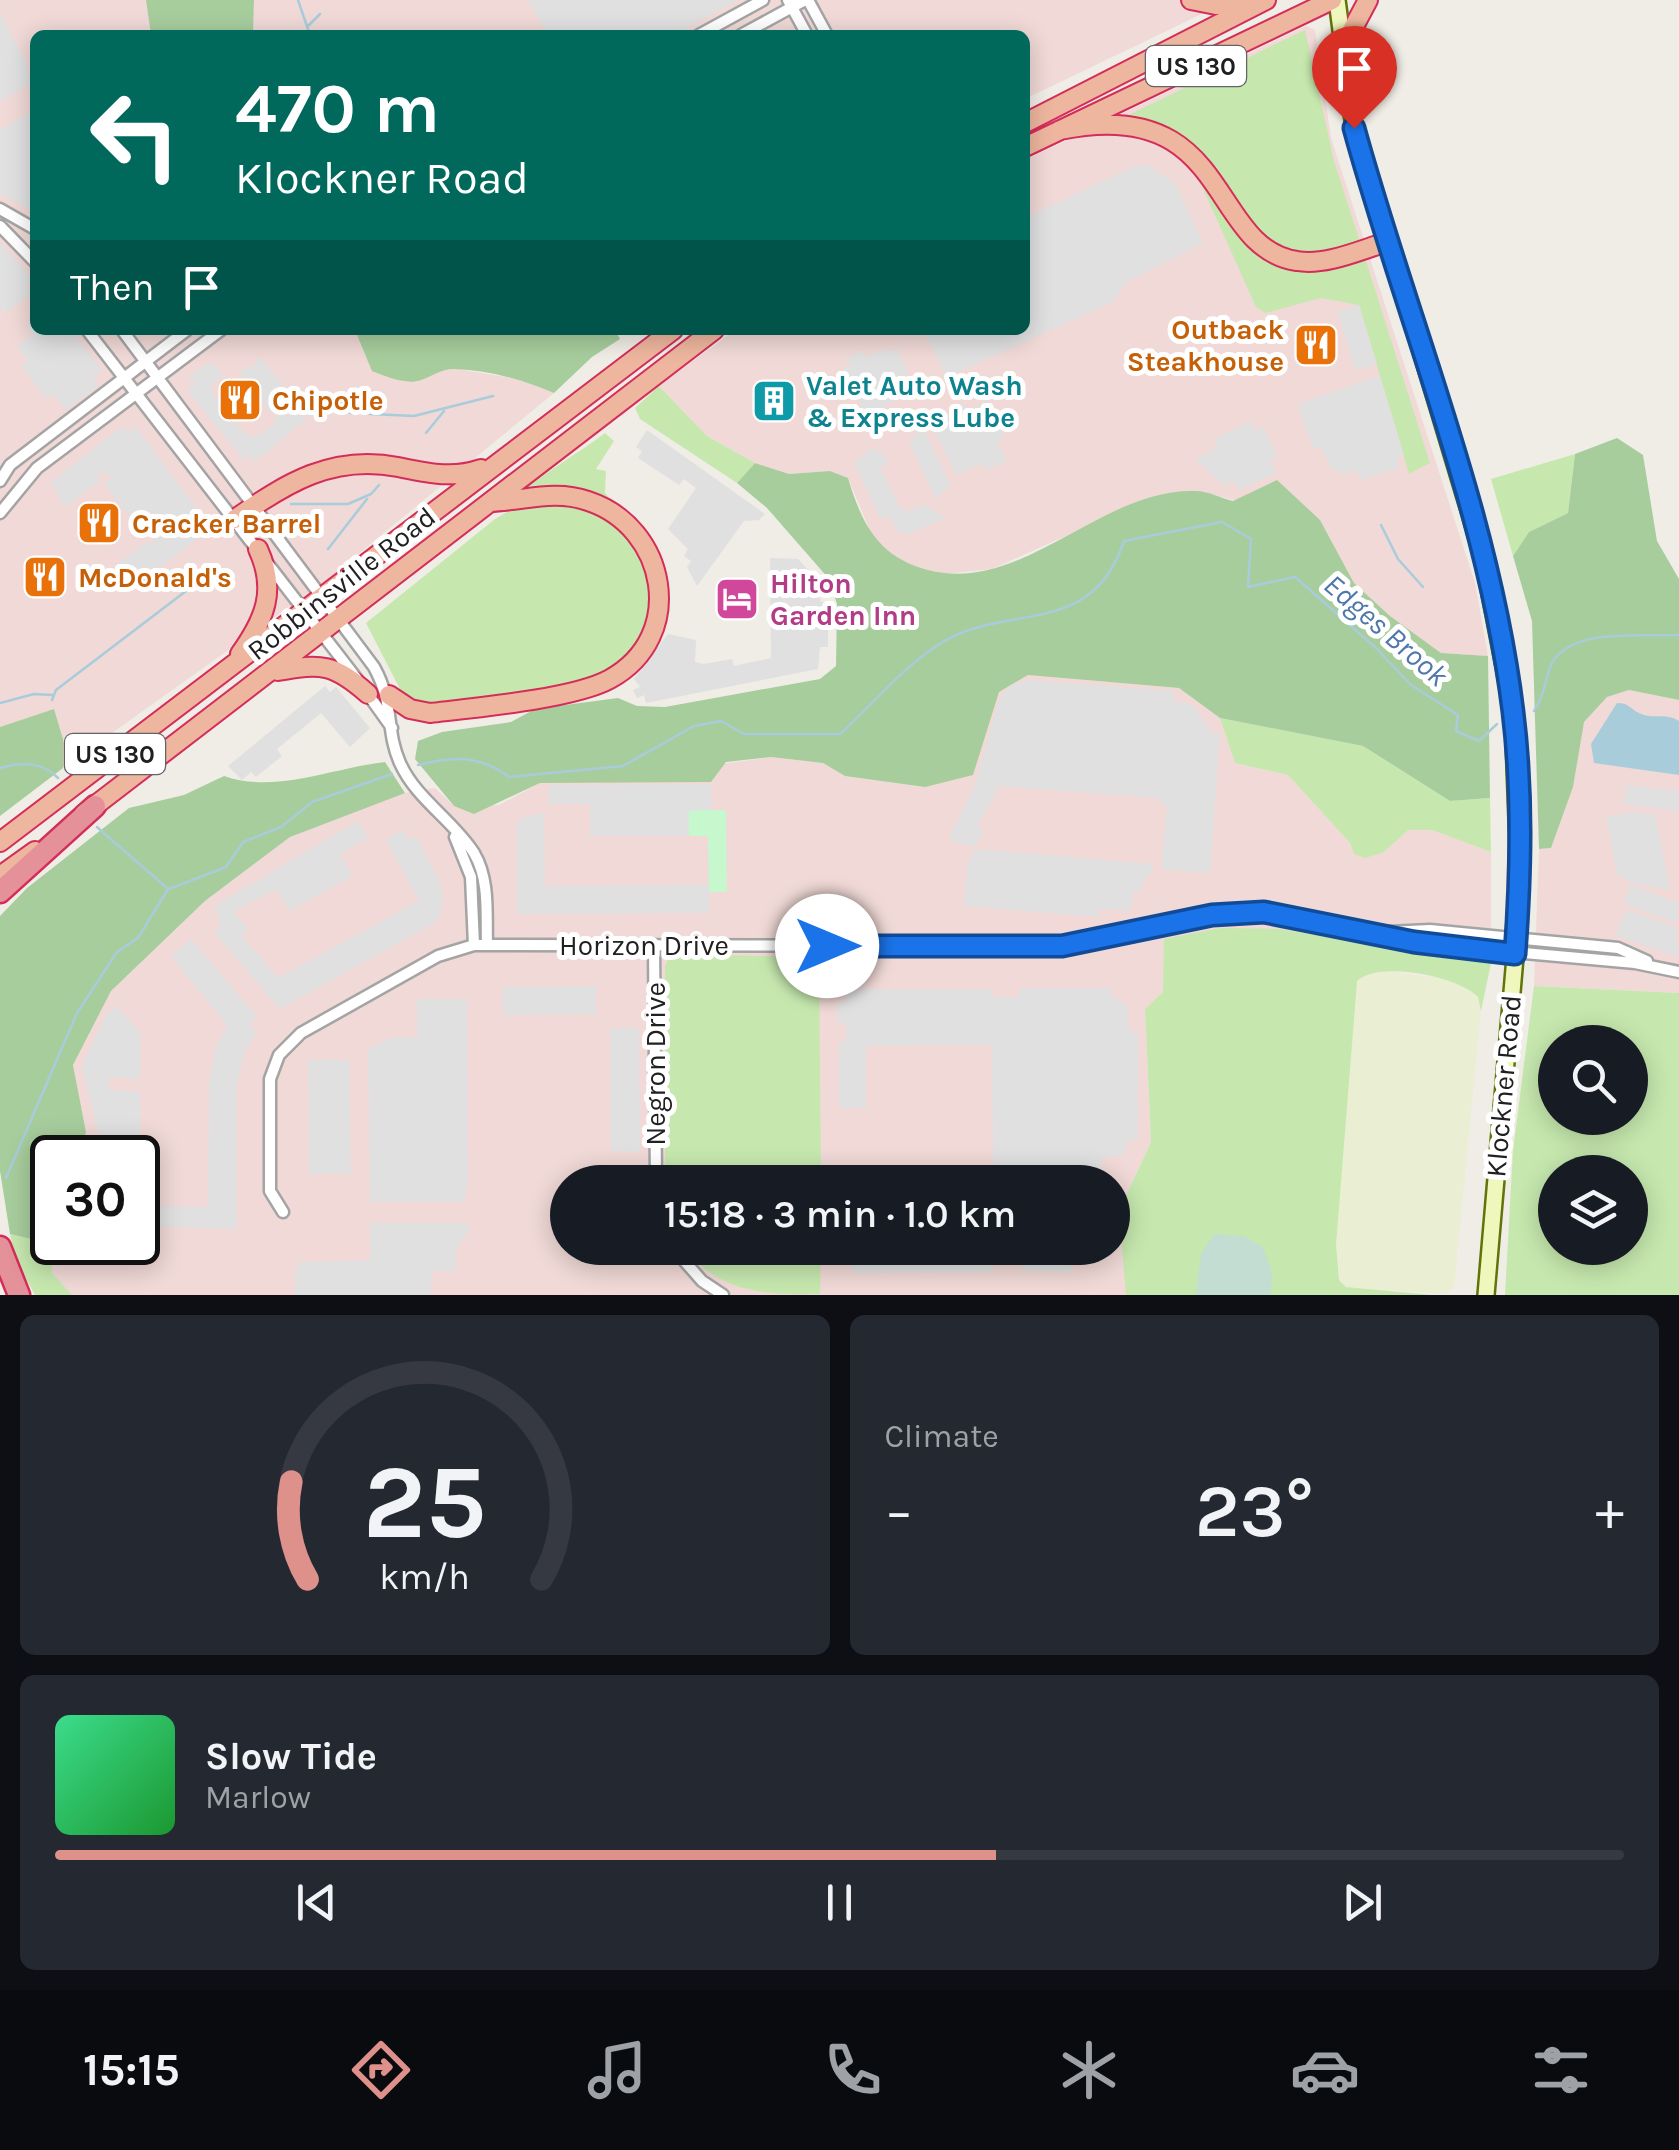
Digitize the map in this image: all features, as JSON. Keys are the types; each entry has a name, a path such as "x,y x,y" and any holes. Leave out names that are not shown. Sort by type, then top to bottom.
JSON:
{"highway":[{"path":"1191,0 1216,5 1249,0"},
{"name":"US 130","path":"1030,120 1266,0"},
{"name":"US 130","path":"1030,145 1334,0"},
{"path":"1343,47 1368,0"},
{"path":"1060,130 1120,125 1158,133 1186,149 1207,170 1252,235 1274,253 1296,262 1320,261 1387,242"},
{"name":"Robbinsville Road","path":"0,842 666,335"},
{"name":"Robbinsville Road","path":"0,876 342,619 707,335"},
{"path":"235,519 294,480 333,466 385,465 454,476 496,464"},
{"path":"389,695 410,708 430,713 586,688 624,670 650,639 660,610 659,580 650,550 634,528 604,507 576,497 544,495 488,502"},
{"path":"230,667 266,612 268,569 258,549"},
{"path":"272,672 325,666 346,675 368,694"},
{"path":"0,892 95,806"},
{"path":"0,1247 19,1295"}],"main road":[{"name":"Klockner Road","path":"1334,0 1354,128 1462,484 1500,634 1513,713 1520,807 1516,947 1486,1295"}],"street":[{"path":"708,30 763,0"},
{"path":"749,30 790,4 807,0 824,30"},
{"path":"790,4 804,30"},
{"path":"0,210 30,225"},
{"path":"0,226 30,257"},
{"path":"91,335 306,610 392,728"},
{"path":"126,335 342,619 389,695 392,728 403,770 474,854 484,883 480,944"},
{"path":"0,481 10,465 181,335"},
{"path":"0,512 36,468 213,335"},
{"name":"Horizon Drive","path":"282,1212 270,1192 269,1095 280,1055 300,1033 451,950 480,944 1062,946 1212,915 1254,912 1290,914 1377,934 1430,930 1516,947 1618,948 1679,972"},
{"name":"Negron Drive","path":"654,946 656,1165"},
{"path":"688,1265 702,1281 723,1295"}],"shaded area":[{"path":"0,0 146,0 150,30 30,30 30,335 361,335 416,382 440,370 458,369 518,379 554,393 328,579 63,768 63,739 54,710 0,727"},
{"path":"254,0 1231,0 1030,97 1030,30 253,30"},
{"path":"528,0 738,0 683,30 545,30"},
{"path":"0,12 25,60 30,85 0,101"},
{"path":"1306,26 1315,30 1331,138 1475,583 1488,656 1441,653 1390,616 1354,583 1320,520 1196,491 1153,497 992,569 944,574 904,564 875,543 848,478 830,471 789,474 755,463 707,436 659,386 728,335 1030,335 1030,158"},
{"path":"30,113 30,209 0,194 0,129"},
{"path":"1148,165 1175,183 1203,243 1127,282 1112,302 947,377 926,335 1030,335 1030,216 1133,167"},
{"path":"0,242 30,277 30,294 5,313 0,308"},
{"path":"1359,305 1377,364 1356,370 1337,312"},
{"path":"32,335 75,335 102,370 93,377 99,385 66,410 54,394 47,399 21,366 28,360 17,346"},
{"path":"886,348 889,352 897,348 916,391 865,415 843,369 850,365 846,358 862,350 866,357"},
{"path":"259,356 292,396 289,405 306,419 270,450 254,461 248,454 245,461 187,390 196,383 189,379 192,374 208,363 216,367 223,376 211,385 212,392 244,433 255,437 270,428 279,413 270,413 239,372 255,365"},
{"path":"1380,376 1404,455 1397,458 1399,468 1360,480 1357,471 1343,474 1331,468 1321,447 1313,449 1298,404"},
{"path":"987,401 1004,437 997,442 1007,461 986,470 982,464 956,475 931,423 964,403 968,410"},
{"path":"1250,421 1255,430 1264,427 1277,457 1270,461 1276,473 1240,489 1232,481 1225,487 1196,460 1217,447 1214,439"},
{"path":"123,426 128,432 136,427 206,521 200,526 205,533 131,589 115,566 147,541 152,546 154,534 151,531 145,536 104,484 111,478 108,474 97,473 101,480 65,507 51,482"},
{"path":"923,427 951,486 935,498 909,441"},
{"path":"647,430 765,514 759,520 744,521 697,586 687,567 691,561 684,556 688,549 668,529 696,488 684,479 679,485 638,458 642,451 636,447"},
{"path":"871,448 882,452 889,465 880,466 899,507 908,511 924,504 945,518 908,534 897,531 889,516 881,520 854,463"},
{"path":"770,558 798,559 817,579 821,602 828,602 828,647 820,647 818,669 646,703 644,695 637,698 633,690 640,687 634,679 668,634 696,640 695,662 703,664 732,659 734,666 771,658"},
{"path":"1028,675 1179,688 1220,718 1235,763 1288,775 1350,843 1354,853 1384,852 1407,830 1432,830 1491,852 1491,963 1280,929 1163,992 1145,1010 1151,1142 1130,1187 1130,1165 550,1165 550,1265 1125,1265 1128,1295 72,1295 51,1273 51,1265 160,1265 160,1135 85,1135 73,1065 111,991 205,901 290,837 388,796 435,788 454,806 499,805 540,783 599,781 771,757 823,763 845,776 925,787 992,710 999,692"},
{"path":"1027,680 1174,691 1174,700 1194,706 1212,733 1220,732 1210,873 1161,869 1167,807 1157,798 1000,786 977,827 983,831 976,847 948,840 975,785 999,699 1011,685"},
{"path":"325,686 330,692 336,687 370,728 350,747 321,713 277,749 282,756 256,777 251,772 242,780 228,766"},
{"path":"1629,690 1679,700 1679,993 1534,986 1539,849 1551,848 1573,787 1583,722 1607,697"},
{"path":"711,784 711,810 689,811 689,836 590,836 590,804 548,804 549,785"},
{"path":"1626,785 1679,791 1679,811 1624,804"},
{"path":"1634,812 1655,814 1670,890 1631,883 1617,874 1606,817"},
{"path":"544,814 545,886 709,885 709,913 517,914 517,820"},
{"path":"358,821 368,838 340,854 352,876 289,911 276,889 234,912 248,930 242,936 278,978 419,901 386,839 403,830 409,840 416,836 438,877 443,895 440,915 434,923 280,1009 214,932 220,927 216,905"},
{"path":"975,849 1153,864 1141,892 1133,891 1131,911 1099,909 1098,917 964,906 967,868"},
{"path":"1630,885 1679,903 1677,923 1624,904"},
{"path":"1626,910 1676,927 1679,957 1616,936"},
{"path":"191,939 258,1018 249,1024 256,1033 244,1053 236,1089 236,1229 160,1227 160,1206 208,1207 209,1082 215,1050 227,1025 171,957"},
{"path":"596,986 596,1014 503,1015 502,987"},
{"path":"1020,988 1110,988 1111,996 1127,1005 1130,1032 1138,1033 1138,1140 1129,1140 1123,1155 1102,1158 1102,1165 993,1165 992,1045 866,1046 866,1108 839,1108 839,1042 847,1041 846,1023 838,1023 838,1002 846,1002 849,989 991,989 992,997 1019,997"},
{"path":"417,999 467,999 468,1182 464,1202 370,1202 368,1049 390,1038 417,1037"},
{"path":"117,1006 141,1033 140,1079 109,1077 109,1090 140,1092 140,1135 99,1135 82,1065 107,1013"},
{"path":"639,1028 640,1152 611,1151 610,1029"},
{"path":"308,1060 349,1060 351,1174 309,1174"},
{"path":"370,1223 468,1223 469,1230 456,1251 456,1271 432,1271 431,1295 295,1295 295,1271 301,1262 370,1260"},
{"path":"850,1265 993,1265 992,1272 852,1273"},
{"path":"1022,1265 1072,1265 1072,1272 1023,1271"}],"green space":[{"path":"146,0 254,0 253,30 150,30"},
{"path":"1305,30 1334,161 1360,242 1313,255 1288,251 1273,242 1248,216 1216,170 1195,150 1120,119"},
{"path":"1200,182 1210,183 1243,230 1272,258 1308,268 1366,261 1430,463 1409,474 1359,305 1321,298 1265,313 1256,307"},
{"path":"357,335 618,335 620,339 592,357 554,393 506,376 468,370 444,370 413,382 372,371"},
{"path":"659,386 707,436 755,463 737,483 640,419 635,408"},
{"path":"605,433 614,441 596,469 606,471 605,493 620,510 529,491 528,487 537,480"},
{"path":"1617,438 1643,455 1657,541 1679,579 1679,700 1629,690 1607,697 1584,722 1573,787 1551,848 1539,849 1532,621 1513,556 1529,532 1568,513 1575,454"},
{"path":"1575,454 1568,513 1529,532 1513,556 1491,479"},
{"path":"755,463 789,474 830,471 848,478 866,524 884,547 896,557 928,570 963,574 997,568 1030,555 1128,505 1161,494 1200,491 1233,501 1277,480 1320,520 1354,583 1390,616 1441,653 1488,656 1490,798 1450,801 1363,746 1220,718 1179,688 1028,675 999,692 973,775 925,787 845,776 823,763 771,757 726,762 711,782 540,783 474,814 454,806 415,759 418,741 442,732 511,722 535,709 618,698 637,706 665,707 820,679 836,666 837,604 829,579 767,508 737,483"},
{"path":"562,502 614,524 625,532 641,555 650,611 639,643 614,666 581,682 542,692 425,707 402,693 366,623 495,519 514,508"},
{"path":"54,709 63,739 63,768 0,816 0,727"},
{"path":"1220,718 1363,746 1450,801 1490,798 1491,852 1432,830 1408,830 1384,852 1365,858 1354,854 1350,843 1288,775 1235,763"},
{"path":"385,762 405,793 290,837 205,901 111,991 73,1065 85,1135 30,1135 30,1239 10,1234 0,1171 0,916 27,888 129,808 184,795 224,776 244,781 284,781"},
{"path":"689,810 726,810 727,892 709,892 708,836 689,836"},
{"path":"1221,928 1280,929 1491,963 1481,1011 1478,997 1468,989 1437,977 1400,971 1367,975 1357,981 1336,1245 1339,1280 1346,1287 1432,1295 1126,1295 1124,1265 1130,1265 1130,1187 1151,1142 1145,1009 1163,992 1164,939"},
{"path":"670,956 807,957 819,963 821,1165 665,1165 665,966"},
{"path":"1375,970 1454,980 1479,997 1481,1011 1454,1287 1445,1294 1346,1287 1339,1280 1336,1245 1354,999 1357,981"},
{"path":"1534,986 1679,993 1679,1295 1505,1295 1513,1150"},
{"path":"10,1234 30,1239 30,1265 52,1265 52,1273 72,1295 35,1295 16,1260"},
{"path":"1214,1234 1243,1236 1263,1247 1272,1273 1271,1295 1196,1295 1201,1254"},
{"path":"701,1265 821,1265 820,1294 763,1292 728,1283"}],"water":[{"path":"1617,703 1644,715 1679,721 1679,775 1594,763 1591,744"}],"waterway":[{"path":"298,0 308,30"},
{"path":"308,26 320,14"},
{"path":"342,409 350,413 414,416 493,396"},
{"path":"426,433 444,411"},
{"path":"372,493 379,485"},
{"path":"291,504 348,504 371,494"},
{"path":"328,549 367,499"},
{"name":"Edges Brook","path":"418,765 466,759 509,777 623,766 694,726 721,721 744,734 840,734 899,676 938,645 990,624 1068,606 1090,593 1109,572 1124,541 1222,522 1251,539 1248,587 1295,577 1376,648 1411,685 1458,715 1456,731 1479,741 1497,724"},
{"path":"1381,525 1398,559 1423,587"},
{"path":"52,700 56,690 207,575"},
{"name":"Edges Brook","path":"1534,711 1553,661 1577,643 1611,636 1679,635"},
{"path":"0,703 34,694 52,695"},
{"name":"Edges Brook","path":"0,768 31,764 58,778"},
{"name":"Edges Brook","path":"169,889 226,867 243,842 281,827 312,802 392,774"},
{"name":"Edges Brook","path":"97,827 167,888"},
{"path":"6,1178 77,1013 117,952 138,938 168,889"}],"place":[{"name":"Outback Steakhouse","path":"1316,345"},
{"name":"Chipotle","path":"240,400"},
{"name":"Valet Auto Wash & Express Lube","path":"774,401"},
{"name":"Cracker Barrel","path":"99,523"},
{"name":"McDonald's","path":"45,577"},
{"name":"Hilton Garden Inn","path":"737,599"}],"route":[{"path":"827,946 1062,946 1212,915 1264,912 1290,914 1414,942 1515,954 1520,899 1520,807 1513,713 1500,634 1483,556 1354,128"}]}
